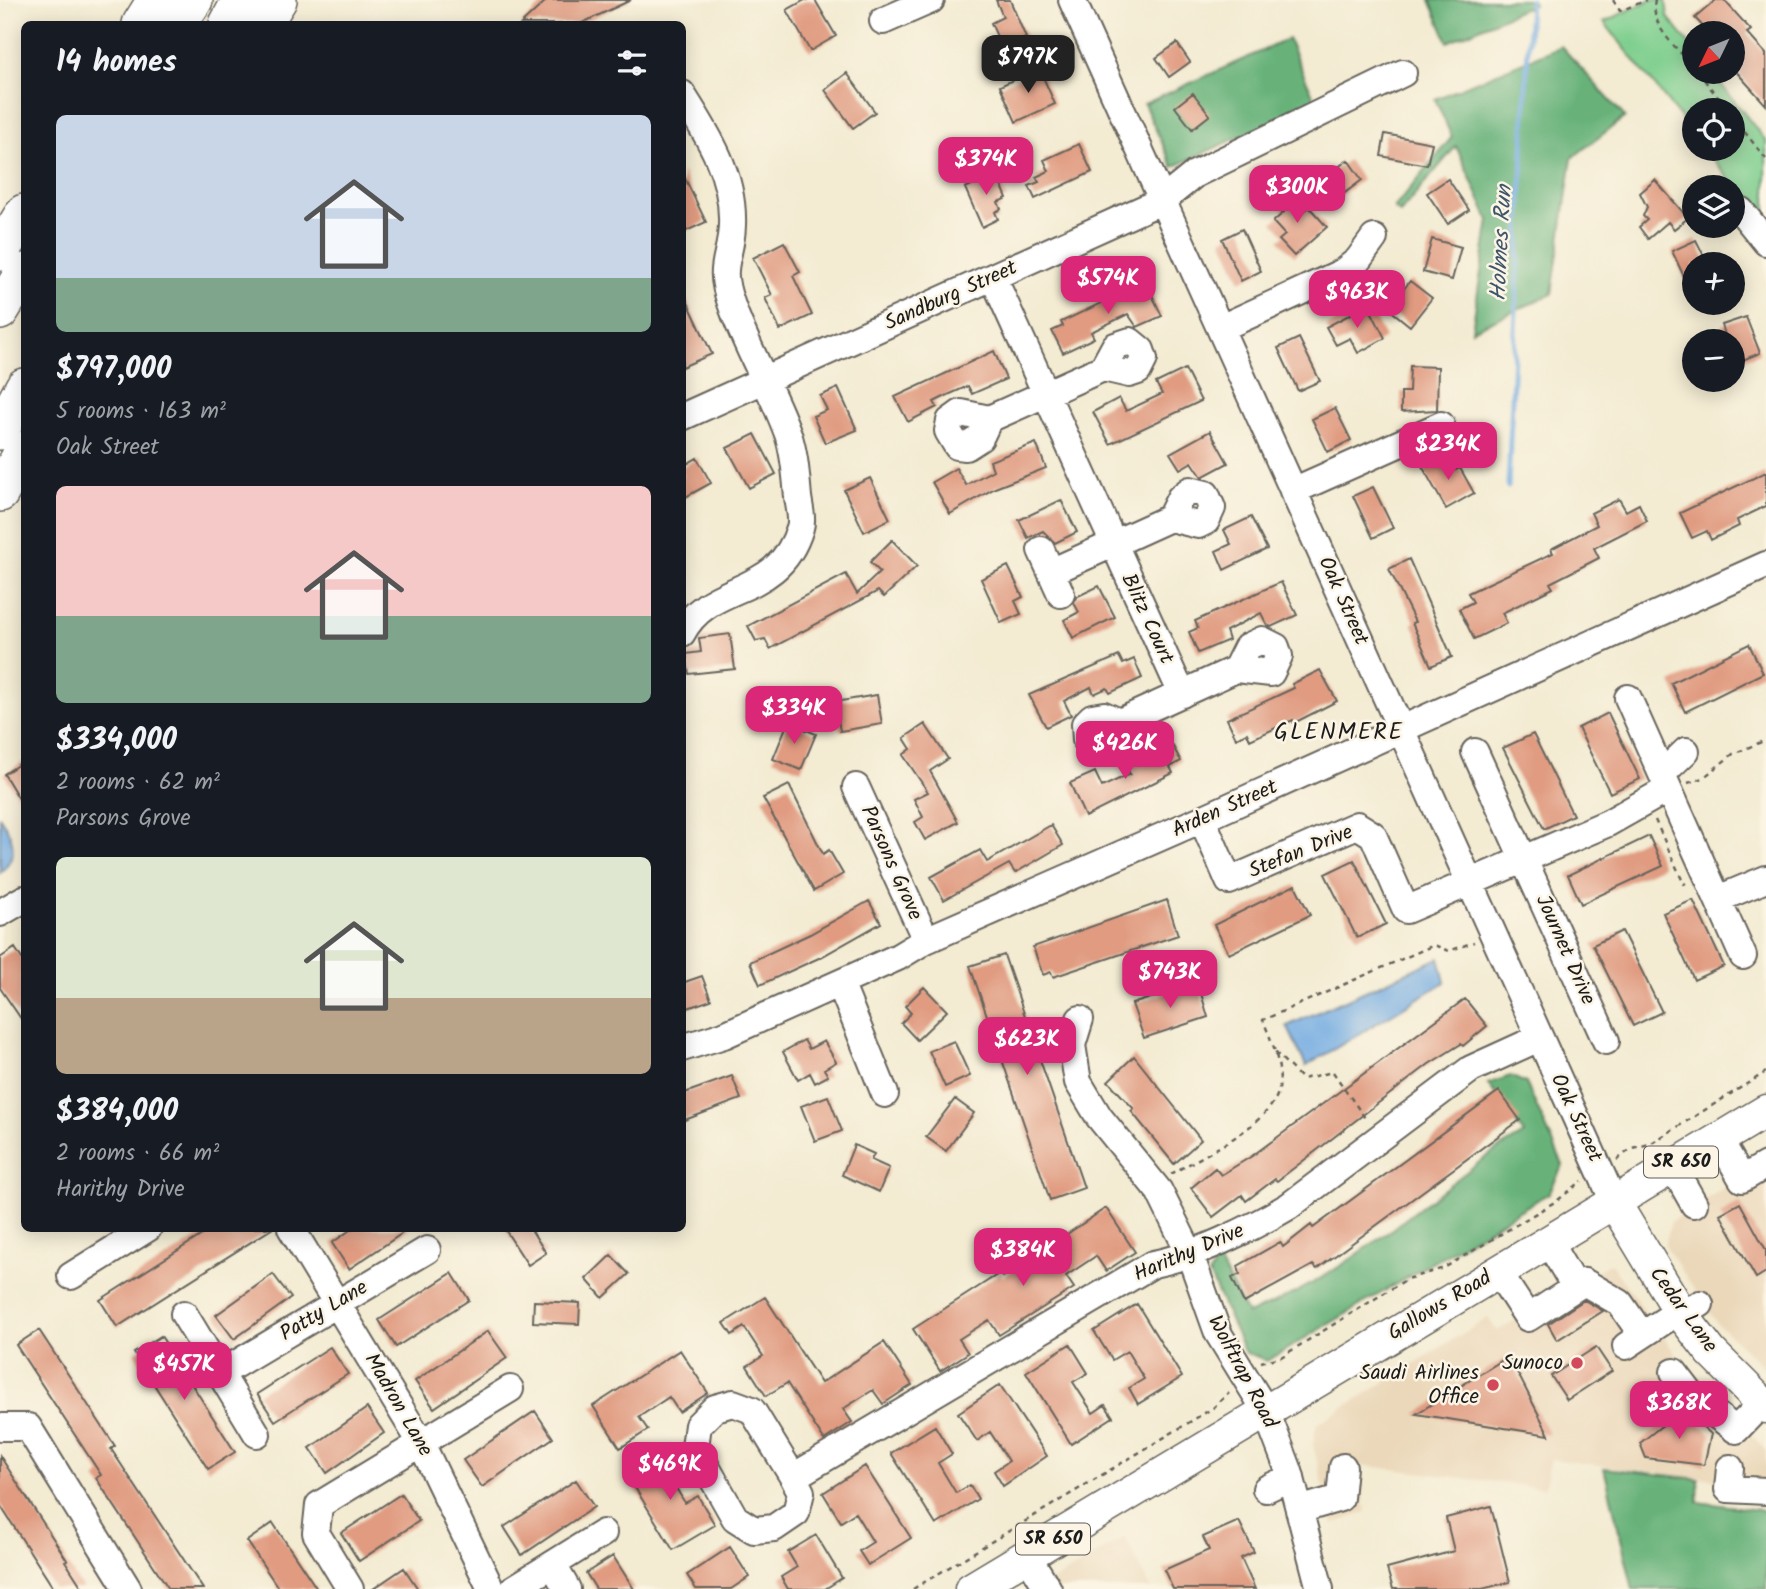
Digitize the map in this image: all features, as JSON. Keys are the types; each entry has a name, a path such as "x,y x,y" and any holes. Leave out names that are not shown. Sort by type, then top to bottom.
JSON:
{"highway":[{"path":"143,21 156,0"},
{"path":"180,21 194,0"},
{"path":"230,21 242,0"},
{"path":"266,21 278,0"},
{"path":"0,252 21,218"},
{"path":"0,311 21,277"},
{"path":"0,431 21,392"},
{"path":"0,494 21,456"}],"main road":[{"name":"Gallows Road","path":"971,1589 1766,1111"},
{"name":"Cedar Lane","path":"1614,1202 1687,1310 1711,1352 1764,1405"}],"street":[{"path":"883,21 930,0"},
{"name":"Oak Street","path":"1072,0 1614,1202"},
{"name":"Sandburg Street","path":"686,415 1163,200 1195,174 1403,73"},
{"path":"686,100 712,140 730,186 732,227 722,272 731,303 788,435 802,526 790,552 774,572 702,607 686,626"},
{"path":"1745,216 1766,242"},
{"path":"1221,328 1343,272 1358,260 1374,238"},
{"name":"Blitz Court","path":"993,277 1182,694"},
{"path":"989,419 1104,368"},
{"path":"1293,491 1441,425"},
{"path":"1051,572 1170,518"},
{"name":"Arden Street","path":"686,1047 724,1035 898,957 926,940 1202,820 1766,565"},
{"path":"1124,720 1236,669"},
{"path":"1628,698 1743,956"},
{"path":"1469,884 1608,823 1665,781 1686,751"},
{"name":"Journet Drive","path":"1475,752 1606,1041"},
{"name":"Parsons Grove","path":"856,786 926,940"},
{"name":"Stefan Drive","path":"1202,820 1228,881 1357,825 1373,835 1406,910 1469,884"},
{"path":"1718,899 1766,879"},
{"path":"840,983 885,1094"},
{"name":"Wolftrap Road","path":"1080,1019 1073,1045 1078,1082 1099,1117 1153,1184 1174,1217 1218,1333 1245,1381 1266,1410 1290,1477 1320,1589"},
{"name":"Harithy Drive","path":"793,1477 1131,1276 1153,1264 1259,1223 1289,1206 1471,1069 1539,1038"},
{"path":"1719,1139 1742,1179 1766,1166"},
{"path":"1673,1167 1694,1204"},
{"path":"71,1276 142,1232"},
{"name":"Madron Lane","path":"293,1232 420,1441 491,1589"},
{"path":"1548,1241 1575,1287"},
{"name":"Patty Lane","path":"221,1373 427,1251"},
{"path":"1498,1272 1528,1318 1584,1282 1620,1303 1634,1341 1687,1310"},
{"path":"184,1314 257,1434"},
{"path":"1674,1372 1695,1398 1736,1430 1764,1405"},
{"path":"350,1589 316,1533 319,1506 420,1441 510,1389"},
{"path":"733,1403 752,1410 793,1477 801,1492 796,1513 774,1528 754,1530 734,1518 695,1447 698,1425 715,1408 733,1403"},
{"path":"0,1427 28,1427 128,1589"},
{"path":"1299,1510 1340,1499 1343,1467"},
{"path":"1730,1468 1728,1489 1766,1491"},
{"path":"1266,1489 1290,1477"},
{"path":"513,1589 603,1533"},
{"path":"1027,1555 1048,1589"},
{"path":"553,1564 568,1589"}],"path":[{"path":"1613,0 1620,11 1647,0"},
{"path":"1655,0 1652,14 1660,28 1682,53"},
{"path":"1707,84 1719,98"},
{"path":"1745,133 1766,159"},
{"path":"1665,781 1703,778 1733,754 1766,740"},
{"path":"1651,811 1684,884 1695,878"},
{"path":"1153,1184 1240,1136 1270,1105 1279,1089 1275,1052 1263,1020 1434,945 1449,951 1492,935"},
{"path":"1275,1052 1302,1079 1333,1073 1380,1137"},
{"path":"913,1589 1213,1408 1245,1381 1259,1362 1281,1357 1407,1279 1444,1268 1601,1171 1632,1148 1650,1144 1766,1072"}],"shaded area":[{"path":"1766,1162 1766,1369 1717,1323 1665,1246 1671,1221"},
{"path":"1610,1263 1680,1360 1766,1450 1766,1481 1761,1485 1551,1459 1544,1488 1360,1465 1366,1512 1333,1524 1313,1445 1317,1424 1488,1318 1497,1331"},
{"path":"1125,1537 1151,1589 1040,1589"}],"green space":[{"path":"1430,0 1531,0 1534,4 1448,42"},
{"path":"1650,0 1666,0 1668,17 1682,35 1682,84 1721,84 1732,98 1682,98 1682,120 1604,22"},
{"path":"1288,39 1316,102 1173,167 1144,104"},
{"path":"1561,46 1625,117 1572,158 1552,294 1472,330 1489,220 1456,146 1400,213 1394,208 1452,137 1435,99"},
{"path":"1745,115 1766,141 1766,226 1745,199 1745,175 1726,175 1715,161 1745,161"},
{"path":"1510,1076 1526,1083 1563,1165 1549,1193 1267,1361 1245,1353 1209,1274 1218,1259 1247,1314 1313,1283 1375,1242 1493,1152 1524,1134 1488,1084"},
{"path":"1604,1468 1699,1479 1698,1502 1766,1511 1766,1589 1633,1589"}],"water":[{"path":"0,817 13,846 10,859 0,873"},
{"path":"1439,958 1445,982 1306,1066 1287,1026"}],"building":[{"path":"547,0 631,0 586,21 524,21"},
{"path":"805,0 815,0 836,36 810,51 787,10"},
{"path":"996,0 1010,0 1026,38 1002,48 991,23 1003,17"},
{"path":"1716,0 1724,0 1743,21 1698,21 1695,18"},
{"path":"1745,23 1751,30 1747,33 1766,54 1766,105 1745,82"},
{"path":"1177,43 1190,62 1169,77 1156,58"},
{"path":"1039,68 1055,104 1016,122 1000,86"},
{"path":"847,73 875,112 853,128 825,90"},
{"path":"1193,93 1210,115 1192,129 1175,107"},
{"path":"1385,134 1432,143 1427,165 1381,156"},
{"path":"1079,144 1092,172 1035,199 1029,186 1039,182 1036,177 1049,171 1044,160"},
{"path":"1348,160 1362,180 1334,201 1319,181"},
{"path":"988,169 990,174 996,172 1007,198 998,202 1001,209 995,212 998,219 982,227 965,188 979,182 976,174"},
{"path":"1448,179 1469,210 1448,224 1427,193"},
{"path":"686,180 706,222 686,231"},
{"path":"1655,180 1682,211 1682,223 1674,229 1668,222 1648,239 1639,227 1647,220 1643,216 1647,207 1640,193"},
{"path":"1286,193 1303,212 1309,207 1327,227 1294,256 1279,240 1285,235 1273,222 1284,212 1275,202"},
{"path":"1242,229 1261,271 1241,281 1222,239"},
{"path":"1432,239 1461,247 1452,280 1423,272"},
{"path":"1696,240 1702,252 1682,252 1682,272 1672,251"},
{"path":"784,242 800,272 793,276 812,315 780,330 765,298 772,295 753,258"},
{"path":"1410,281 1432,298 1410,326 1389,309"},
{"path":"1146,282 1162,316 1137,327 1128,314 1091,332 1094,338 1063,353 1052,331 1063,326 1061,322"},
{"path":"686,299 712,354 686,365"},
{"path":"1368,305 1385,338 1358,353 1350,338 1336,345 1326,327"},
{"path":"1746,317 1760,353 1745,359 1745,329 1723,329 1722,325"},
{"path":"1299,338 1320,381 1298,391 1278,348"},
{"path":"994,351 1006,379 972,394 968,386 934,402 937,407 908,422 895,397"},
{"path":"1410,366 1438,367 1437,410 1401,412 1401,392 1409,392"},
{"path":"1185,369 1201,401 1110,444 1093,412 1119,398 1126,411 1162,394 1156,383"},
{"path":"838,388 857,430 825,443 813,416 827,410 820,396"},
{"path":"1335,408 1351,440 1328,452 1312,419"},
{"path":"1210,431 1228,463 1202,477 1192,462 1180,469 1170,453"},
{"path":"755,434 776,474 749,488 727,448"},
{"path":"1036,443 1046,468 995,488 950,514 932,482 956,468 966,485 993,470 990,461"},
{"path":"1443,454 1453,471 1460,468 1474,493 1446,509 1422,466"},
{"path":"697,458 711,483 686,497 686,465"},
{"path":"1766,472 1766,506 1737,520 1739,526 1711,540 1707,531 1692,538 1680,513"},
{"path":"870,478 890,519 864,532 844,490"},
{"path":"1373,487 1393,528 1373,538 1353,496"},
{"path":"1619,499 1626,511 1639,504 1647,521 1594,548 1599,558 1550,583 1553,588 1502,613 1507,623 1474,639 1459,609 1473,602 1468,593 1553,553 1551,549 1597,525 1591,513"},
{"path":"1061,500 1077,532 1055,543 1043,531 1028,538 1019,520"},
{"path":"1251,517 1267,549 1224,570 1216,551 1231,544 1224,530"},
{"path":"892,540 917,566 884,597 878,591 770,649 765,639 756,641 748,626 846,574 857,594 880,572 870,562"},
{"path":"1409,559 1452,657 1431,666 1412,623 1415,622 1389,569"},
{"path":"1008,566 1023,597 1015,601 1021,614 1001,623 981,579"},
{"path":"1281,582 1297,615 1271,627 1261,613 1226,631 1229,640 1198,653 1189,632 1198,628 1195,621"},
{"path":"1099,586 1115,617 1073,638 1064,620 1079,612 1074,603 1076,597"},
{"path":"730,634 735,669 689,674 686,654 701,652 699,638"},
{"path":"1749,644 1763,673 1685,712 1671,683"},
{"path":"1119,656 1123,664 1134,659 1142,678 1110,693 1107,688 1094,694 1091,687 1064,701 1071,715 1046,727 1029,695"},
{"path":"1320,670 1337,701 1294,723 1293,720 1250,740 1247,733 1236,738 1227,719 1294,688 1292,684"},
{"path":"877,695 882,724 840,731 835,702"},
{"path":"1608,713 1640,779 1610,793 1578,728"},
{"path":"788,722 816,734 801,770 773,759"},
{"path":"925,724 948,759 930,771 958,822 925,840 915,822 923,817 914,799 928,792 903,755 911,749 904,738"},
{"path":"1533,734 1573,815 1544,829 1503,748"},
{"path":"1171,743 1181,761 1170,767 1173,773 1085,817 1070,783 1095,772 1102,787 1130,774 1126,767"},
{"path":"21,763 21,802 4,774"},
{"path":"789,785 823,854 829,850 843,874 814,891 763,798"},
{"path":"1051,825 1063,845 1015,873 1009,864 944,900 931,877 980,850 987,862"},
{"path":"1649,836 1663,866 1581,904 1568,875"},
{"path":"1354,860 1386,924 1357,938 1325,874"},
{"path":"1295,885 1310,915 1229,954 1214,925"},
{"path":"1167,900 1178,935 1053,977 1051,972 1043,975 1033,947"},
{"path":"1693,900 1724,966 1694,980 1663,913"},
{"path":"869,901 881,923 821,957 760,985 750,962 810,934"},
{"path":"1622,931 1662,1012 1633,1026 1593,945"},
{"path":"15,948 21,957 21,1019 0,988 0,958"},
{"path":"1004,955 1084,1188 1050,1200 970,966"},
{"path":"702,976 711,1000 686,1009 686,982"},
{"path":"1198,983 1208,1017 1144,1038 1132,1004"},
{"path":"924,987 947,1011 917,1040 901,1023 911,1013 905,1006"},
{"path":"1465,999 1487,1026 1463,1046 1461,1044 1429,1064 1277,1181 1275,1179 1246,1201 1242,1195 1213,1217 1191,1188 1215,1168 1221,1175 1252,1156"},
{"path":"804,1040 809,1049 824,1041 836,1062 824,1069 828,1076 815,1083 810,1073 798,1080 783,1052"},
{"path":"954,1041 970,1076 945,1087 929,1051"},
{"path":"1134,1056 1201,1140 1174,1164 1131,1111 1134,1109 1108,1081"},
{"path":"732,1076 741,1099 686,1120 686,1093"},
{"path":"1499,1091 1520,1120 1317,1269 1313,1265 1244,1303 1232,1278 1240,1274 1238,1266 1280,1242 1283,1247 1311,1225 1313,1228"},
{"path":"828,1096 842,1131 815,1141 801,1106"},
{"path":"955,1099 974,1113 946,1151 926,1137"},
{"path":"854,1145 874,1154 871,1160 889,1168 879,1192 842,1175"},
{"path":"1740,1203 1766,1250 1766,1272 1756,1278 1720,1214"},
{"path":"1106,1208 1135,1252 1106,1271 1096,1256 1066,1276 1074,1288 999,1335 989,1320 959,1339 968,1353 940,1371 913,1329 1000,1273 1003,1277"},
{"path":"207,1232 267,1232 117,1327 100,1300"},
{"path":"347,1232 404,1232 349,1269 332,1243"},
{"path":"507,1232 533,1232 546,1253 528,1265"},
{"path":"611,1255 629,1274 603,1298 586,1279"},
{"path":"452,1273 469,1300 396,1347 379,1320"},
{"path":"273,1274 291,1298 234,1339 216,1315"},
{"path":"765,1297 821,1383 884,1342 912,1385 883,1404 873,1390 843,1409 852,1422 824,1440 787,1383 766,1396 747,1366 763,1356 744,1327 732,1335 724,1323"},
{"path":"1584,1300 1603,1311 1557,1340 1548,1324"},
{"path":"534,1301 580,1303 579,1324 533,1322"},
{"path":"1137,1304 1182,1377 1138,1404 1129,1388 1144,1379 1127,1351 1112,1360 1094,1331"},
{"path":"39,1330 115,1446 111,1449 203,1589 169,1589 96,1478 101,1475 16,1345"},
{"path":"488,1331 507,1358 434,1408 415,1381"},
{"path":"161,1336 235,1452 208,1469 134,1353"},
{"path":"1070,1344 1088,1373 1073,1382 1093,1413 1105,1405 1113,1417 1071,1444 1026,1372"},
{"path":"330,1347 348,1374 275,1421 257,1394"},
{"path":"1596,1347 1612,1371 1567,1400 1551,1376"},
{"path":"680,1350 708,1393 679,1412 669,1397 639,1417 648,1430 620,1448 593,1406"},
{"name":"Saudi Airlines Office","path":"1509,1356 1549,1435 1416,1414"},
{"path":"1000,1385 1047,1456 1003,1486 994,1471 1009,1461 990,1432 977,1441 958,1413"},
{"path":"367,1408 384,1433 327,1473 310,1448"},
{"path":"1683,1409 1711,1434 1704,1465 1646,1458 1640,1443"},
{"path":"535,1411 553,1438 482,1487 463,1460"},
{"path":"935,1426 952,1454 938,1463 956,1493 970,1485 978,1499 936,1525 891,1453"},
{"path":"674,1449 682,1464 667,1473 685,1503 698,1496 715,1525 673,1550 628,1476"},
{"path":"0,1456 83,1589 54,1589 0,1505"},
{"path":"865,1466 911,1538 868,1565 859,1551 873,1542 855,1513 841,1522 823,1493"},
{"path":"576,1480 594,1507 522,1555 504,1527"},
{"path":"401,1494 419,1521 359,1561 341,1533"},
{"path":"1491,1506 1510,1582 1482,1589 1393,1589 1387,1569 1454,1551 1446,1518"},
{"path":"1239,1521 1254,1552 1241,1558 1255,1589 1173,1589 1164,1570 1209,1550 1203,1537"},
{"path":"273,1523 317,1589 279,1589 247,1541"},
{"path":"816,1535 842,1578 825,1589 788,1589 781,1577 797,1567 788,1552"},
{"path":"730,1547 749,1577 731,1589 696,1589 687,1575"},
{"path":"613,1556 634,1589 596,1589 586,1573"},
{"path":"404,1568 418,1589 373,1589"}],"waterway":[{"name":"Holmes Run","path":"1508,487 1530,0"}],"place":[{"name":"Sunoco","path":"1577,1363"},
{"name":"Saudi Airlines Office","path":"1493,1385"}],"district":[{"name":"GLENMERE","path":"1339,733"}]}
